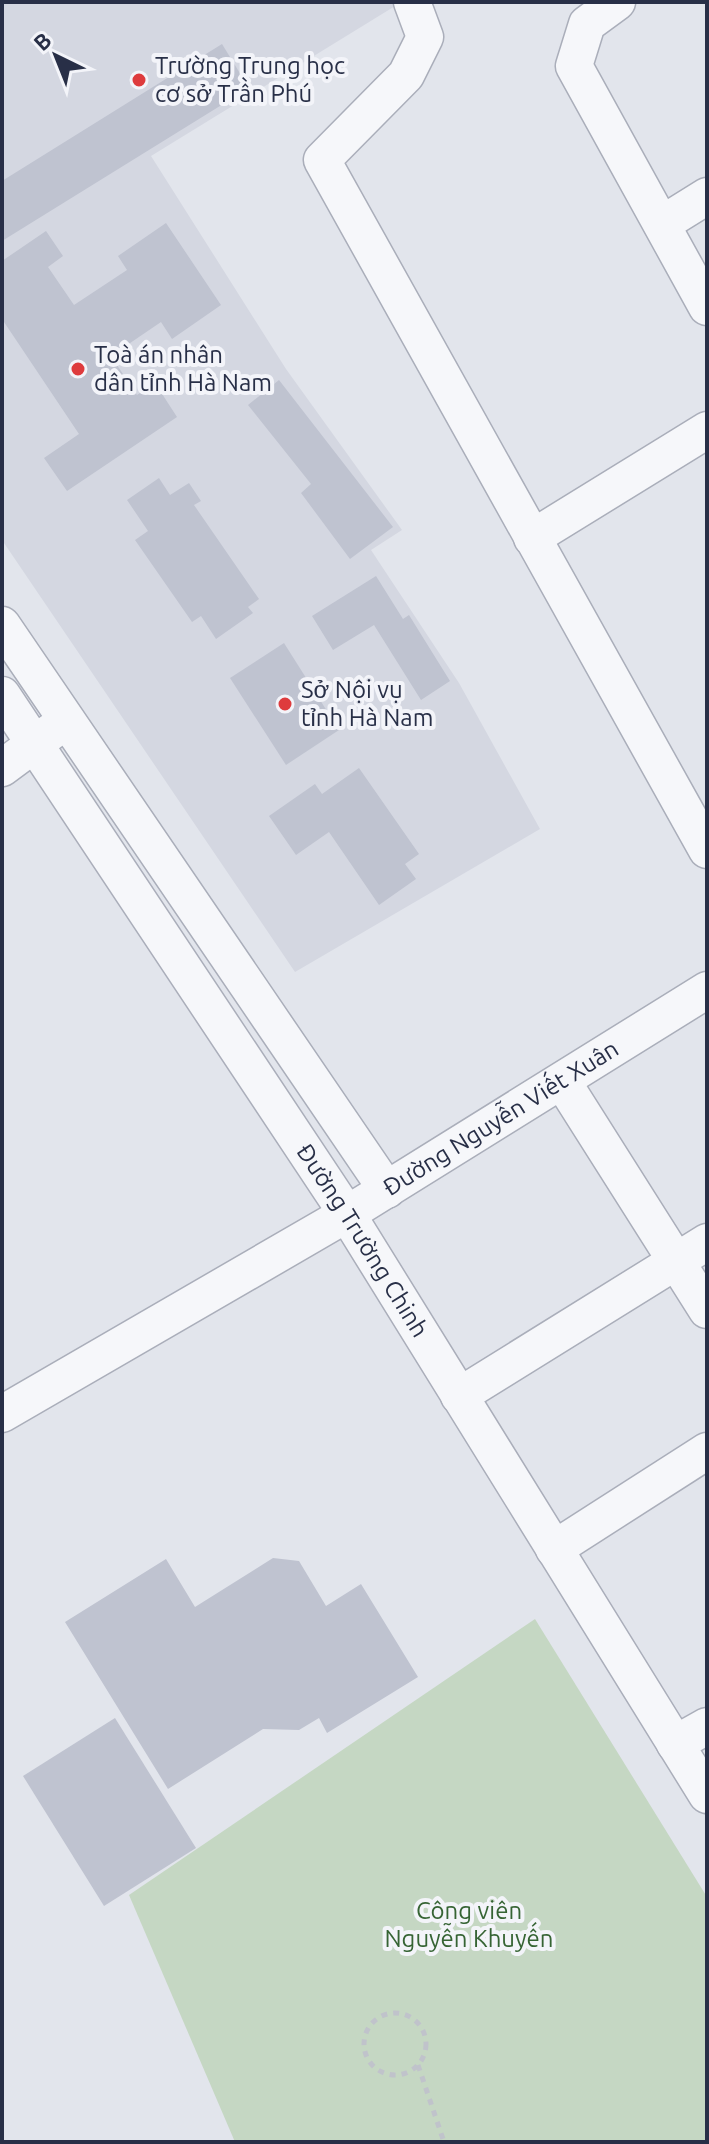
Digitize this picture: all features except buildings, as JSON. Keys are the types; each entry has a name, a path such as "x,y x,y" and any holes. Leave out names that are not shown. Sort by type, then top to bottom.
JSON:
{"street":[{"path":"412,2 425,37 406,75 322,160 707,850"},
{"path":"617,2 587,24 574,66 707,307"},
{"path":"662,224 707,196"},
{"path":"532,538 707,430"},
{"name":"Đường Trường Chinh","path":"2,625 387,1190"},
{"name":"Đường Trường Chinh","path":"2,695 347,1214 707,1795"},
{"path":"2,768 67,720"},
{"path":"187,973 223,949"},
{"name":"Đường Nguyễn Viết Xuân","path":"2,1414 387,1190 707,990"},
{"path":"562,1081 707,1310"},
{"path":"459,1396 707,1242"},
{"path":"554,1549 707,1451"},
{"path":"675,1744 707,1726"}],"path":[{"path":"418,2065 399,2075 378,2071 370,2064 363,2044 371,2024 378,2017 397,2012 416,2020 426,2037 426,2047 418,2065 444,2142"}],"shaded area":[{"path":"2,2 400,3 151,156 286,369 402,530 371,550 459,683 540,829 295,972 2,540"}],"green space":[{"name":"Công viên Nguyễn Khuyến","path":"535,1619 707,1897 707,2142 235,2142 129,1895"}],"place":[{"name":"Trường Trung học cơ sở Trần Phú","path":"139,80"},
{"name":"Toà án nhân dân tỉnh Hà Nam","path":"78,369"},
{"name":"Sở Nội vụ tỉnh Hà Nam","path":"285,704"}]}
